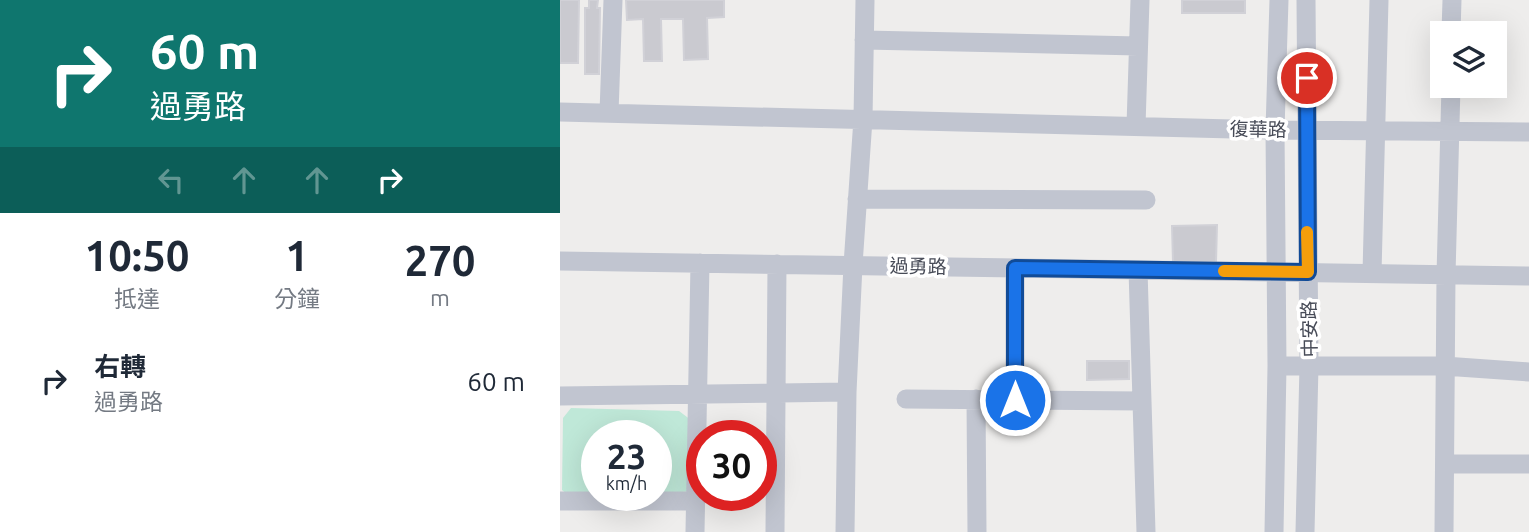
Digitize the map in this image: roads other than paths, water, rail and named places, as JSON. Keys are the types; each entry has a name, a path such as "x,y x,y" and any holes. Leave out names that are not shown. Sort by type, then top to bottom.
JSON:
{"street":[{"path":"609,113 613,0"},
{"path":"845,532 847,392 863,119 864,0"},
{"path":"1136,126 1140,0"},
{"name":"中安路","path":"1274,532 1279,0"},
{"name":"中安路","path":"1305,532 1309,366 1306,0"},
{"path":"1372,273 1379,0"},
{"path":"1451,21 1452,0"},
{"path":"864,40 1138,46"},
{"path":"1444,532 1444,366 1451,98"},
{"name":"復華路","path":"560,112 1276,130 1529,132"},
{"path":"857,199 1146,200"},
{"name":"過勇路","path":"560,261 1529,276"},
{"path":"697,420 700,263"},
{"path":"775,532 777,264"},
{"path":"1015,268 1015,400"},
{"path":"1138,270 1146,532"},
{"path":"1277,366 1444,366 1529,372"},
{"path":"560,396 847,392"},
{"path":"906,399 1142,401"},
{"path":"976,400 977,532"},
{"path":"1446,464 1529,464"},
{"path":"560,501 686,501"},
{"path":"695,511 695,532"}]}
